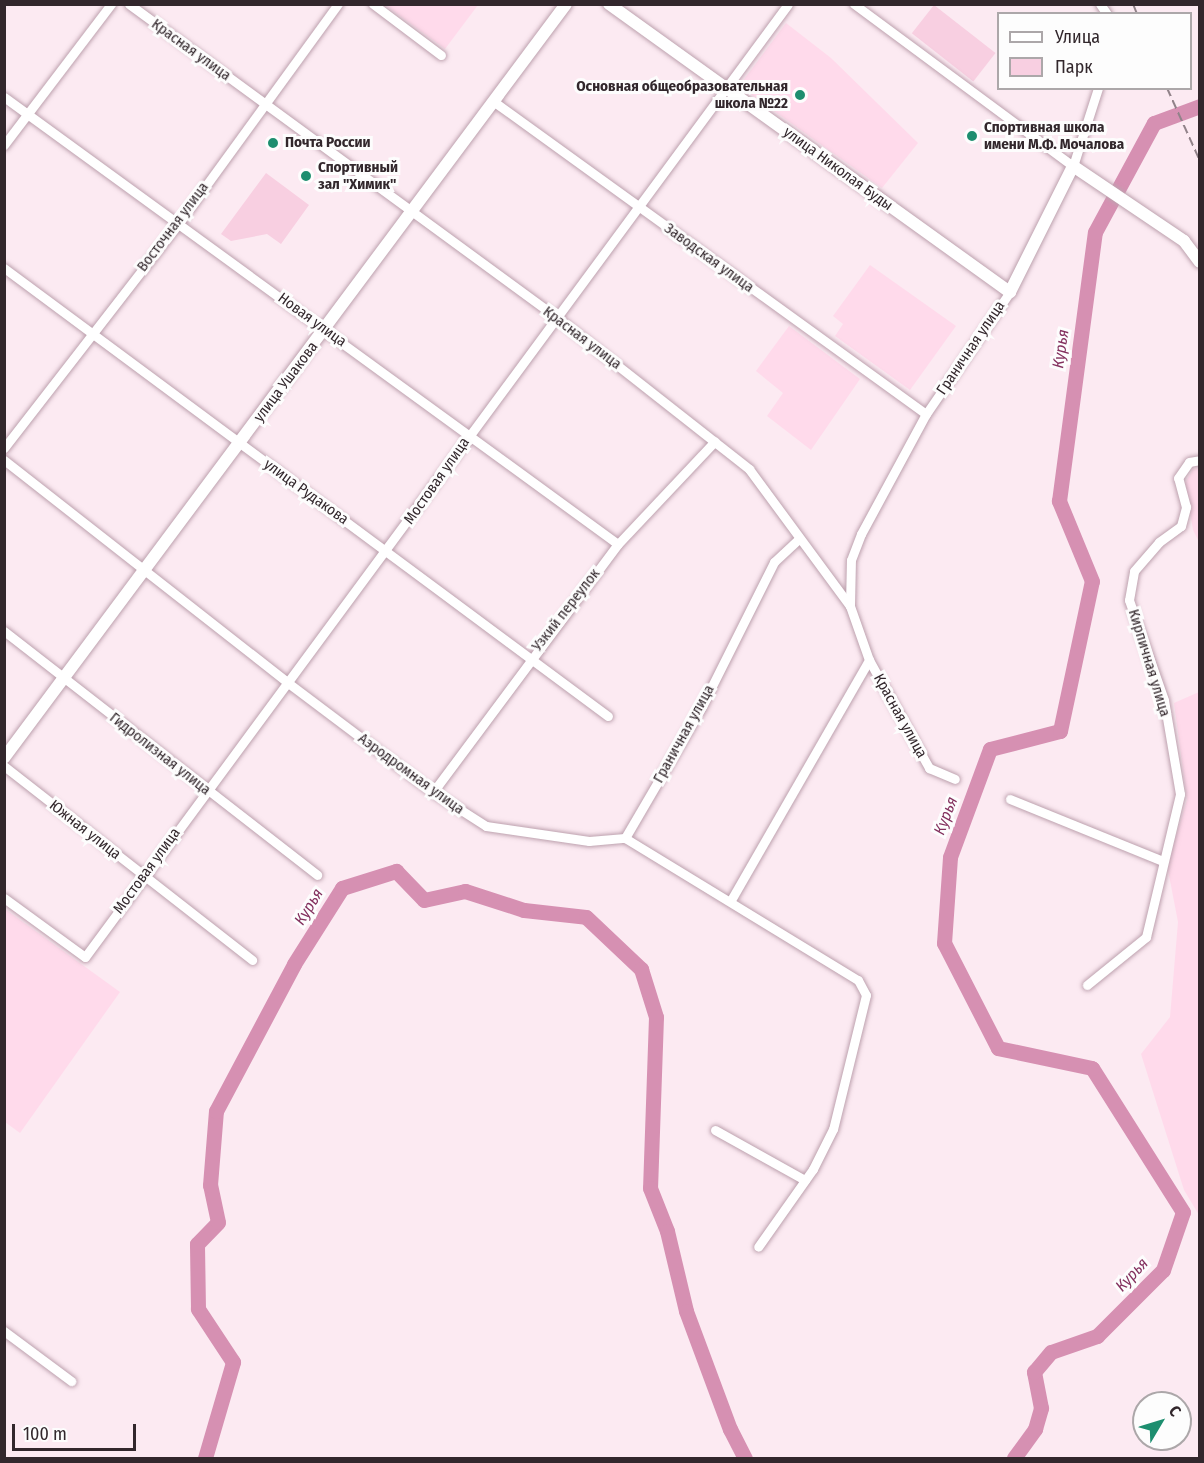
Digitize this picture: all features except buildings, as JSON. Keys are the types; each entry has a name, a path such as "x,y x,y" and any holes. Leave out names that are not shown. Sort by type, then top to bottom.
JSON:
{"street":[{"path":"4,145 111,4"},
{"name":"Красная улица","path":"129,4 410,213 556,317 715,441 758,480 798,540 850,606 869,660 929,768 955,779"},
{"name":"Восточная улица","path":"4,448 178,224 263,104 338,4"},
{"path":"373,4 441,55"},
{"name":"улица Ушакова","path":"4,758 147,570 566,4"},
{"name":"улица Николая Буды","path":"609,4 1010,292"},
{"name":"Мостовая улица","path":"4,898 85,957 287,682 388,552 470,434 788,4"},
{"path":"854,4 1073,166 1184,241 1200,262"},
{"name":"Граничная улица","path":"850,606 855,547 926,414 1010,292 1073,166 1097,90"},
{"name":"Новая улица","path":"4,97 470,434 618,544"},
{"name":"Заводская улица","path":"493,102 926,414"},
{"name":"улица Рудакова","path":"4,268 94,331 240,444 608,716"},
{"name":"Узкий переулок","path":"433,792 529,658 618,544 715,441"},
{"name":"Аэродромная улица","path":"4,460 287,682 433,792 486,826 589,841 625,838"},
{"name":"Кирпичная улица","path":"1087,985 1146,938 1180,794 1164,700 1129,600 1134,571 1159,542 1180,526 1186,507 1178,478 1189,462 1200,460"},
{"name":"Граничная улица","path":"625,838 702,706 774,562 798,540"},
{"name":"Гидролизная улица","path":"4,631 317,875"},
{"path":"731,900 869,660"},
{"name":"Южная улица","path":"4,766 252,960"},
{"path":"1010,799 1163,861"},
{"path":"625,838 731,900 849,974 864,987 864,1003 833,1129 805,1180 758,1247"},
{"path":"715,1130 805,1180"},
{"path":"4,1331 71,1381"}],"shaded area":[{"path":"385,5 478,5 445,49"},
{"path":"786,23 831,58 918,143 882,188 739,86"},
{"path":"870,265 956,326 910,390 835,336 843,324 833,316"},
{"path":"789,326 860,379 811,450 767,416 783,393 756,371"},
{"path":"1199,468 1199,542 1193,530 1185,483 1193,469"},
{"path":"1199,692 1199,1215 1184,1190 1141,1054 1170,1017 1178,922 1167,865 1187,800 1174,703"},
{"path":"5,909 120,992 20,1133 5,1122"}],"green space":[{"path":"934,5 995,53 973,81 912,33"},
{"path":"266,173 309,205 281,244 267,234 231,241 221,234"}],"waterway":[{"name":"Курья","path":"1014,1458 1035,1429 1041,1408 1034,1372 1051,1352 1097,1336 1163,1270 1183,1212 1092,1068 998,1048 944,943 950,857 990,749 1060,731 1092,581 1059,501 1095,232 1154,123 1200,106"},
{"name":"Курья","path":"205,1458 233,1362 198,1309 197,1244 218,1222 210,1185 216,1111 294,964 342,888 396,871 424,900 465,891 524,910 586,917 641,969 656,1017 650,1188 667,1231 686,1311 730,1429 745,1458"}],"railway":[{"path":"1133,4 1136,12"},
{"path":"1168,90 1200,161"}],"place":[{"name":"Основная общеобразовательная школа №22","path":"800,95"},
{"name":"Спортивная школа имени М.Ф. Мочалова","path":"972,136"},
{"name":"Почта России","path":"273,143"},
{"name":"Спортивный зал \"Химик\"","path":"306,176"}]}
